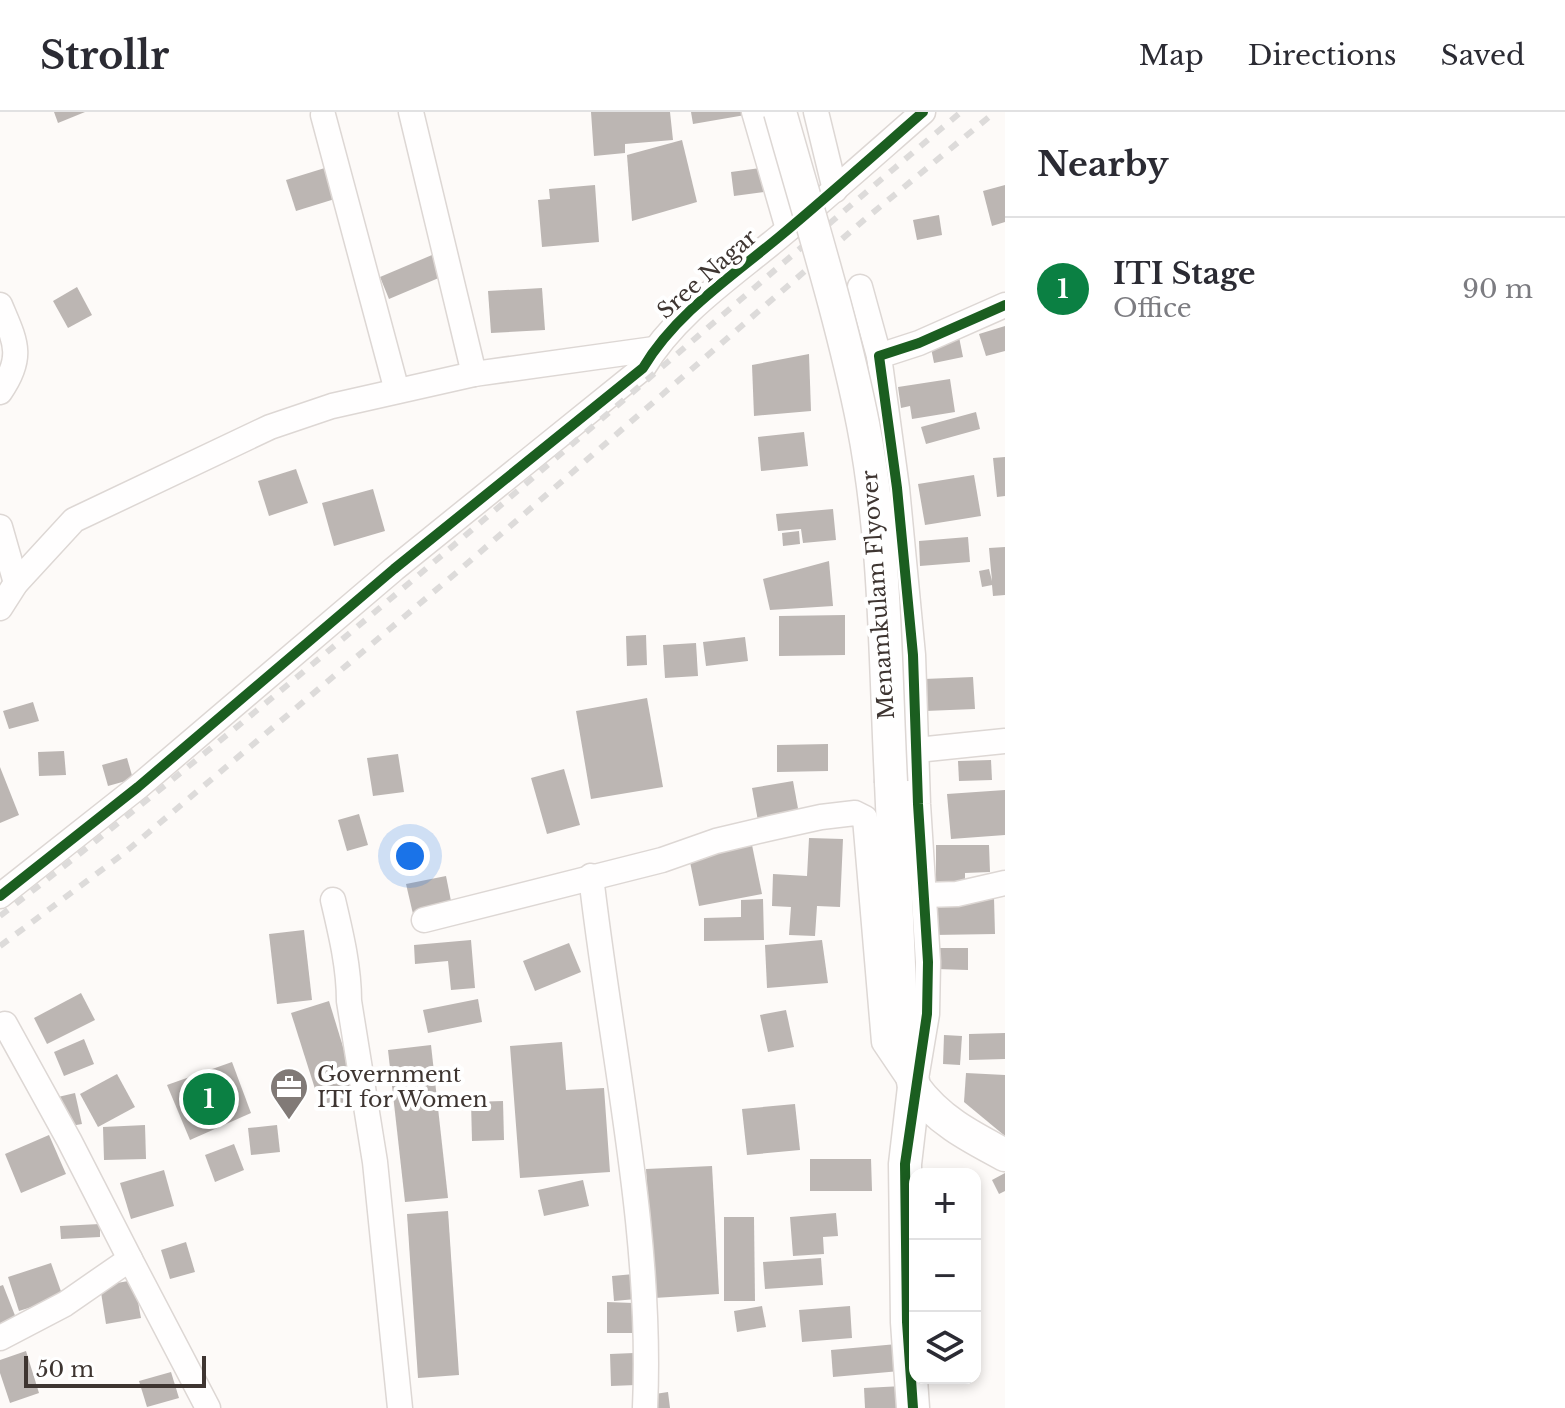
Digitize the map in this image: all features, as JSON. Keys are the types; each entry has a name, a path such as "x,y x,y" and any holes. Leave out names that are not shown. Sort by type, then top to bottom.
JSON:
{"main road":[{"name":"Menamkulam Flyover","path":"780,112 863,425 876,522 883,605 901,1011 914,1087 905,1164 907,1322 913,1408"},
{"path":"914,1087 927,1105 951,1126 1005,1155"}],"street":[{"path":"411,112 474,374"},
{"path":"754,112 788,229"},
{"path":"816,112 835,190"},
{"name":"Sree Nagar","path":"0,608 16,583 74,520 270,427 332,406 474,374 654,349 692,308 835,190 923,112"},
{"path":"323,115 397,391"},
{"path":"860,287 879,356 900,518 913,655 928,962 927,1014 914,1087"},
{"path":"0,305 16,343 16,363 0,392"},
{"path":"879,356 919,343 1005,305"},
{"path":"0,896 138,787 394,569 643,368 654,349"},
{"path":"0,527 16,583"},
{"path":"917,750 1005,741"},
{"path":"424,920 662,860 716,841 821,817 855,813 865,818 884,1042 914,1087"},
{"path":"591,876 638,1219 647,1374 645,1408"},
{"path":"924,895 957,894 1005,883"},
{"path":"333,900 344,947 349,1001 375,1162 400,1408"},
{"path":"5,1024 208,1408"},
{"path":"0,1338 65,1304 130,1259"}],"building":[{"path":"54,112 85,112 58,123"},
{"path":"591,112 670,112 673,140 625,144 625,153 594,156"},
{"path":"691,112 751,112 751,114 693,124"},
{"path":"682,140 697,202 632,221 627,155"},
{"path":"328,167 338,198 296,211 286,180"},
{"path":"768,167 771,191 734,196 731,172"},
{"path":"595,185 599,242 542,247 538,200 550,199 549,189"},
{"path":"1005,185 1005,222 992,226 983,191"},
{"path":"939,215 942,235 917,240 913,220"},
{"path":"432,255 441,277 389,299 380,277"},
{"path":"77,287 92,315 68,328 53,301"},
{"path":"542,288 545,330 491,333 488,291"},
{"path":"1005,326 1005,351 986,356 979,334"},
{"path":"959,337 963,357 934,363 930,343"},
{"path":"809,354 811,411 754,416 752,365"},
{"path":"950,379 955,412 912,419 910,406 901,408 898,387"},
{"path":"976,412 980,429 926,444 921,427"},
{"path":"804,432 808,466 761,471 758,437"},
{"path":"1005,457 1005,496 997,497 993,458"},
{"path":"296,469 308,503 269,516 258,481"},
{"path":"974,475 981,516 925,525 918,484"},
{"path":"373,489 385,531 334,546 322,503"},
{"path":"833,509 836,540 803,543 801,529 778,531 776,514"},
{"path":"799,531 800,544 783,546 782,533"},
{"path":"968,537 970,562 920,566 919,541"},
{"path":"1005,547 1005,595 993,596 992,585 982,587 979,571 989,569 992,581 989,548"},
{"path":"829,561 833,606 770,610 763,579"},
{"path":"845,615 845,655 779,656 779,616"},
{"path":"646,635 647,665 627,666 626,636"},
{"path":"745,637 748,661 706,666 703,642"},
{"path":"696,643 698,676 665,678 663,645"},
{"path":"973,677 975,709 925,711 924,679"},
{"path":"647,698 663,787 591,799 576,711"},
{"path":"33,702 39,721 9,729 3,711"},
{"path":"828,744 828,771 777,772 777,745"},
{"path":"64,751 66,775 39,776 38,752"},
{"path":"398,754 404,792 373,796 367,758"},
{"path":"127,758 133,779 108,786 102,765"},
{"path":"991,760 992,780 959,781 958,761"},
{"path":"0,767 19,815 0,823"},
{"path":"564,769 580,825 547,834 531,778"},
{"path":"793,781 799,814 758,821 752,788"},
{"path":"1005,790 1005,835 951,839 947,794"},
{"path":"359,814 368,845 347,851 338,820"},
{"path":"809,838 843,839 840,907 817,906 815,936 789,935 791,907 772,906 773,874 807,876"},
{"path":"752,845 762,894 699,906 689,857"},
{"path":"936,845 989,845 990,872 965,873 965,890 936,890"},
{"path":"446,876 452,906 413,914 406,884"},
{"path":"994,898 995,934 934,935 933,900"},
{"path":"763,899 764,940 704,941 704,918 741,917 741,900"},
{"path":"304,930 312,1000 277,1004 269,934"},
{"path":"471,940 475,988 451,990 448,961 415,964 414,945"},
{"path":"822,940 828,983 767,988 765,945"},
{"path":"569,943 581,972 535,991 523,961"},
{"path":"936,948 968,948 968,970 936,969"},
{"path":"81,993 95,1020 47,1044 34,1018"},
{"path":"478,999 482,1022 428,1033 423,1010"},
{"path":"329,1001 359,1099 322,1111 291,1013"},
{"path":"786,1010 794,1047 768,1052 760,1015"},
{"path":"1005,1033 1005,1059 969,1060 969,1034"},
{"path":"944,1035 962,1036 960,1065 943,1064"},
{"path":"84,1039 94,1064 64,1076 54,1052"},
{"path":"562,1042 566,1090 604,1088 610,1172 520,1178 510,1046"},
{"path":"431,1045 448,1198 405,1202 388,1050"},
{"path":"232,1062 251,1113 190,1140 167,1085"},
{"path":"966,1073 1005,1075 1005,1136 964,1102"},
{"path":"117,1074 135,1107 98,1127 80,1094"},
{"path":"75,1093 82,1124 65,1127 58,1097"},
{"path":"503,1101 504,1140 472,1141 471,1102"},
{"path":"795,1104 800,1150 747,1155 742,1109"},
{"path":"145,1125 146,1159 104,1160 103,1127"},
{"path":"277,1125 280,1152 251,1155 248,1128"},
{"path":"49,1135 66,1174 21,1193 5,1154"},
{"path":"234,1144 244,1170 215,1182 205,1155"},
{"path":"810,1159 871,1159 872,1191 810,1191"},
{"path":"712,1166 719,1294 654,1298 646,1169"},
{"path":"164,1170 174,1206 131,1219 120,1183"},
{"path":"1005,1173 1005,1191 999,1194 992,1180"},
{"path":"583,1180 589,1206 544,1216 538,1190"},
{"path":"448,1211 459,1375 418,1378 407,1214"},
{"path":"836,1213 838,1236 823,1237 824,1254 793,1256 790,1217"},
{"path":"724,1217 754,1217 755,1301 724,1301"},
{"path":"100,1224 100,1237 61,1239 60,1226"},
{"path":"186,1242 195,1272 170,1279 161,1250"},
{"path":"821,1258 823,1285 765,1289 763,1262"},
{"path":"51,1263 63,1297 19,1311 8,1277"},
{"path":"634,1274 636,1299 614,1301 612,1276"},
{"path":"134,1280 141,1318 106,1324 100,1286"},
{"path":"3,1285 16,1318 0,1325 0,1286"},
{"path":"607,1302 633,1303 633,1333 607,1333"},
{"path":"762,1306 766,1327 737,1332 734,1311"},
{"path":"850,1306 852,1338 802,1342 799,1310"},
{"path":"897,1344 900,1371 833,1377 831,1350"},
{"path":"26,1351 39,1393 10,1403 0,1373 0,1360"},
{"path":"634,1353 636,1385 611,1386 610,1354"},
{"path":"171,1372 179,1398 147,1407 139,1381"},
{"path":"903,1386 904,1408 865,1408 864,1388"},
{"path":"668,1392 670,1408 657,1408 655,1394"}],"railway":[{"path":"0,916 365,620 961,112"},
{"path":"0,946 123,854 456,573 864,220 995,112"}],"cycle path":[{"path":"0,896 138,787 394,569 643,368 687,313 923,112"},
{"path":"913,1408 907,1322 905,1164 927,1014 928,962 913,655 897,488 879,356 919,343 1005,305"}],"place":[{"name":"ITI Stage","path":"209,1099"},
{"name":"Government ITI for Women","path":"289,1121"}]}
